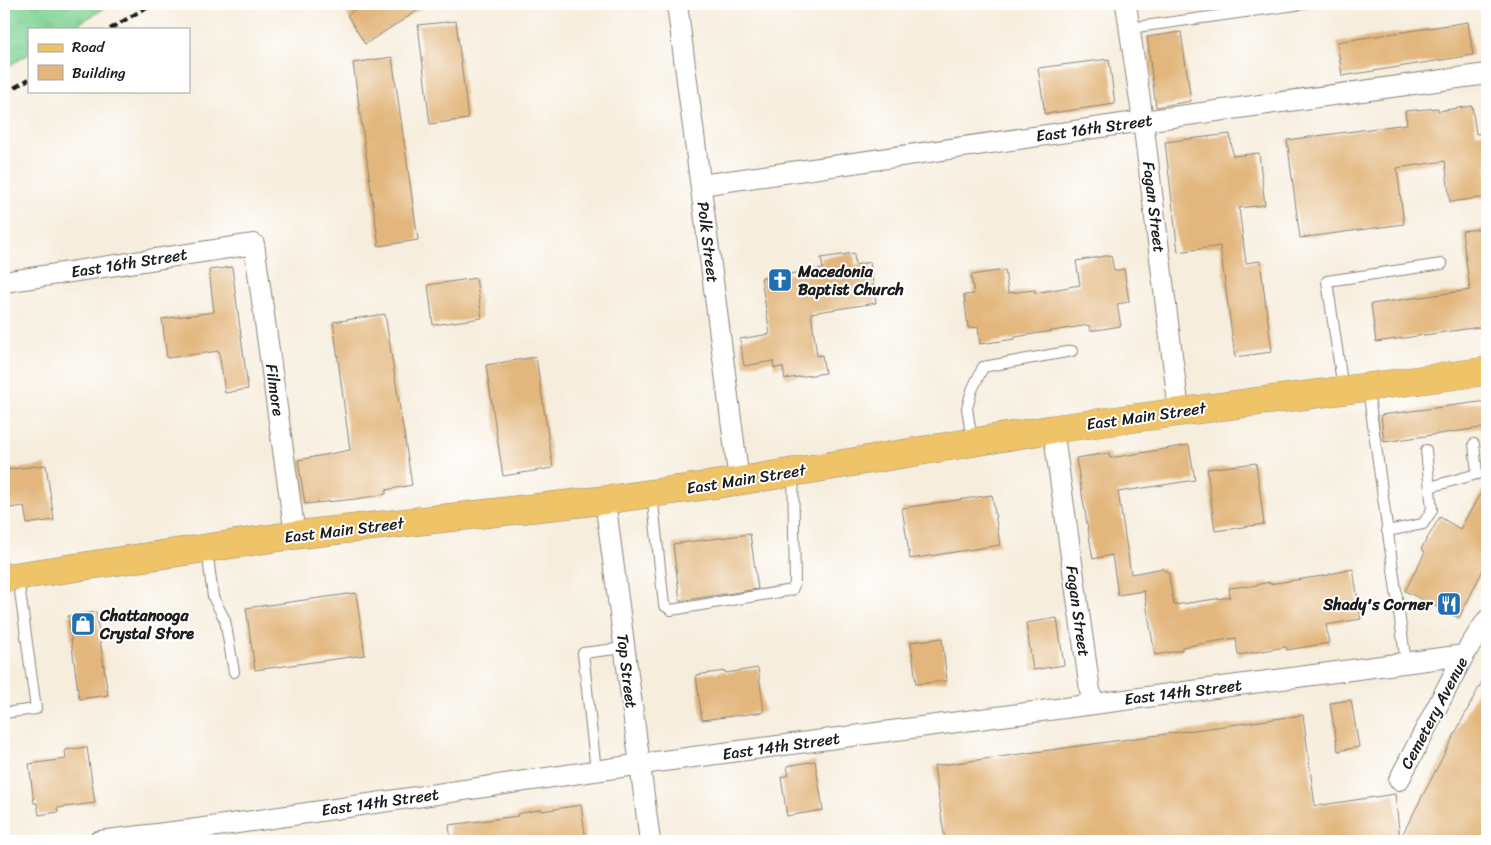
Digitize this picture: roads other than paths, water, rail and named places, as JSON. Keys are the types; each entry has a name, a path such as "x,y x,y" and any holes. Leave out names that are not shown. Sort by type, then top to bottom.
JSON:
{"main road":[{"name":"East Main Street","path":"11,577 295,535 605,500 739,481 1052,429 1487,371"}],"street":[{"name":"Polk Street","path":"677,4 739,481"},
{"name":"Fagan Street","path":"1126,4 1143,121 1179,411"},
{"name":"East 16th Street","path":"701,185 1143,121 1487,74"},
{"name":"East 16th Street","path":"4,282 254,244"},
{"name":"Filmore","path":"254,244 295,535"},
{"name":"Fagan Street","path":"1052,429 1092,704"},
{"name":"Top Street","path":"605,500 650,841"},
{"name":"Cemetery Avenue","path":"1398,780 1464,655 1487,620"},
{"name":"East 14th Street","path":"99,841 191,836 596,771 1464,655"}],"lane":[{"path":"1130,28 1303,4"},
{"path":"1406,663 1388,531 1328,281 1442,264"},
{"path":"973,442 967,408 972,390 983,367 1072,351"},
{"path":"1430,487 1477,474 1474,444"},
{"path":"1388,531 1423,524 1432,510 1426,450"},
{"path":"652,493 664,605 671,610 792,590 796,583 793,472"},
{"path":"207,548 213,597 225,620 234,672"},
{"path":"4,713 36,709 11,577"},
{"path":"596,771 583,653 624,648"}],"railway":[{"path":"112,28 152,4"},
{"path":"4,94 28,80"}],"place":[{"name":"Macedonia Baptist Church","path":"780,280"},
{"name":"Shady's Corner","path":"1449,604"},
{"name":"Chattanooga Crystal Store","path":"83,624"}]}
